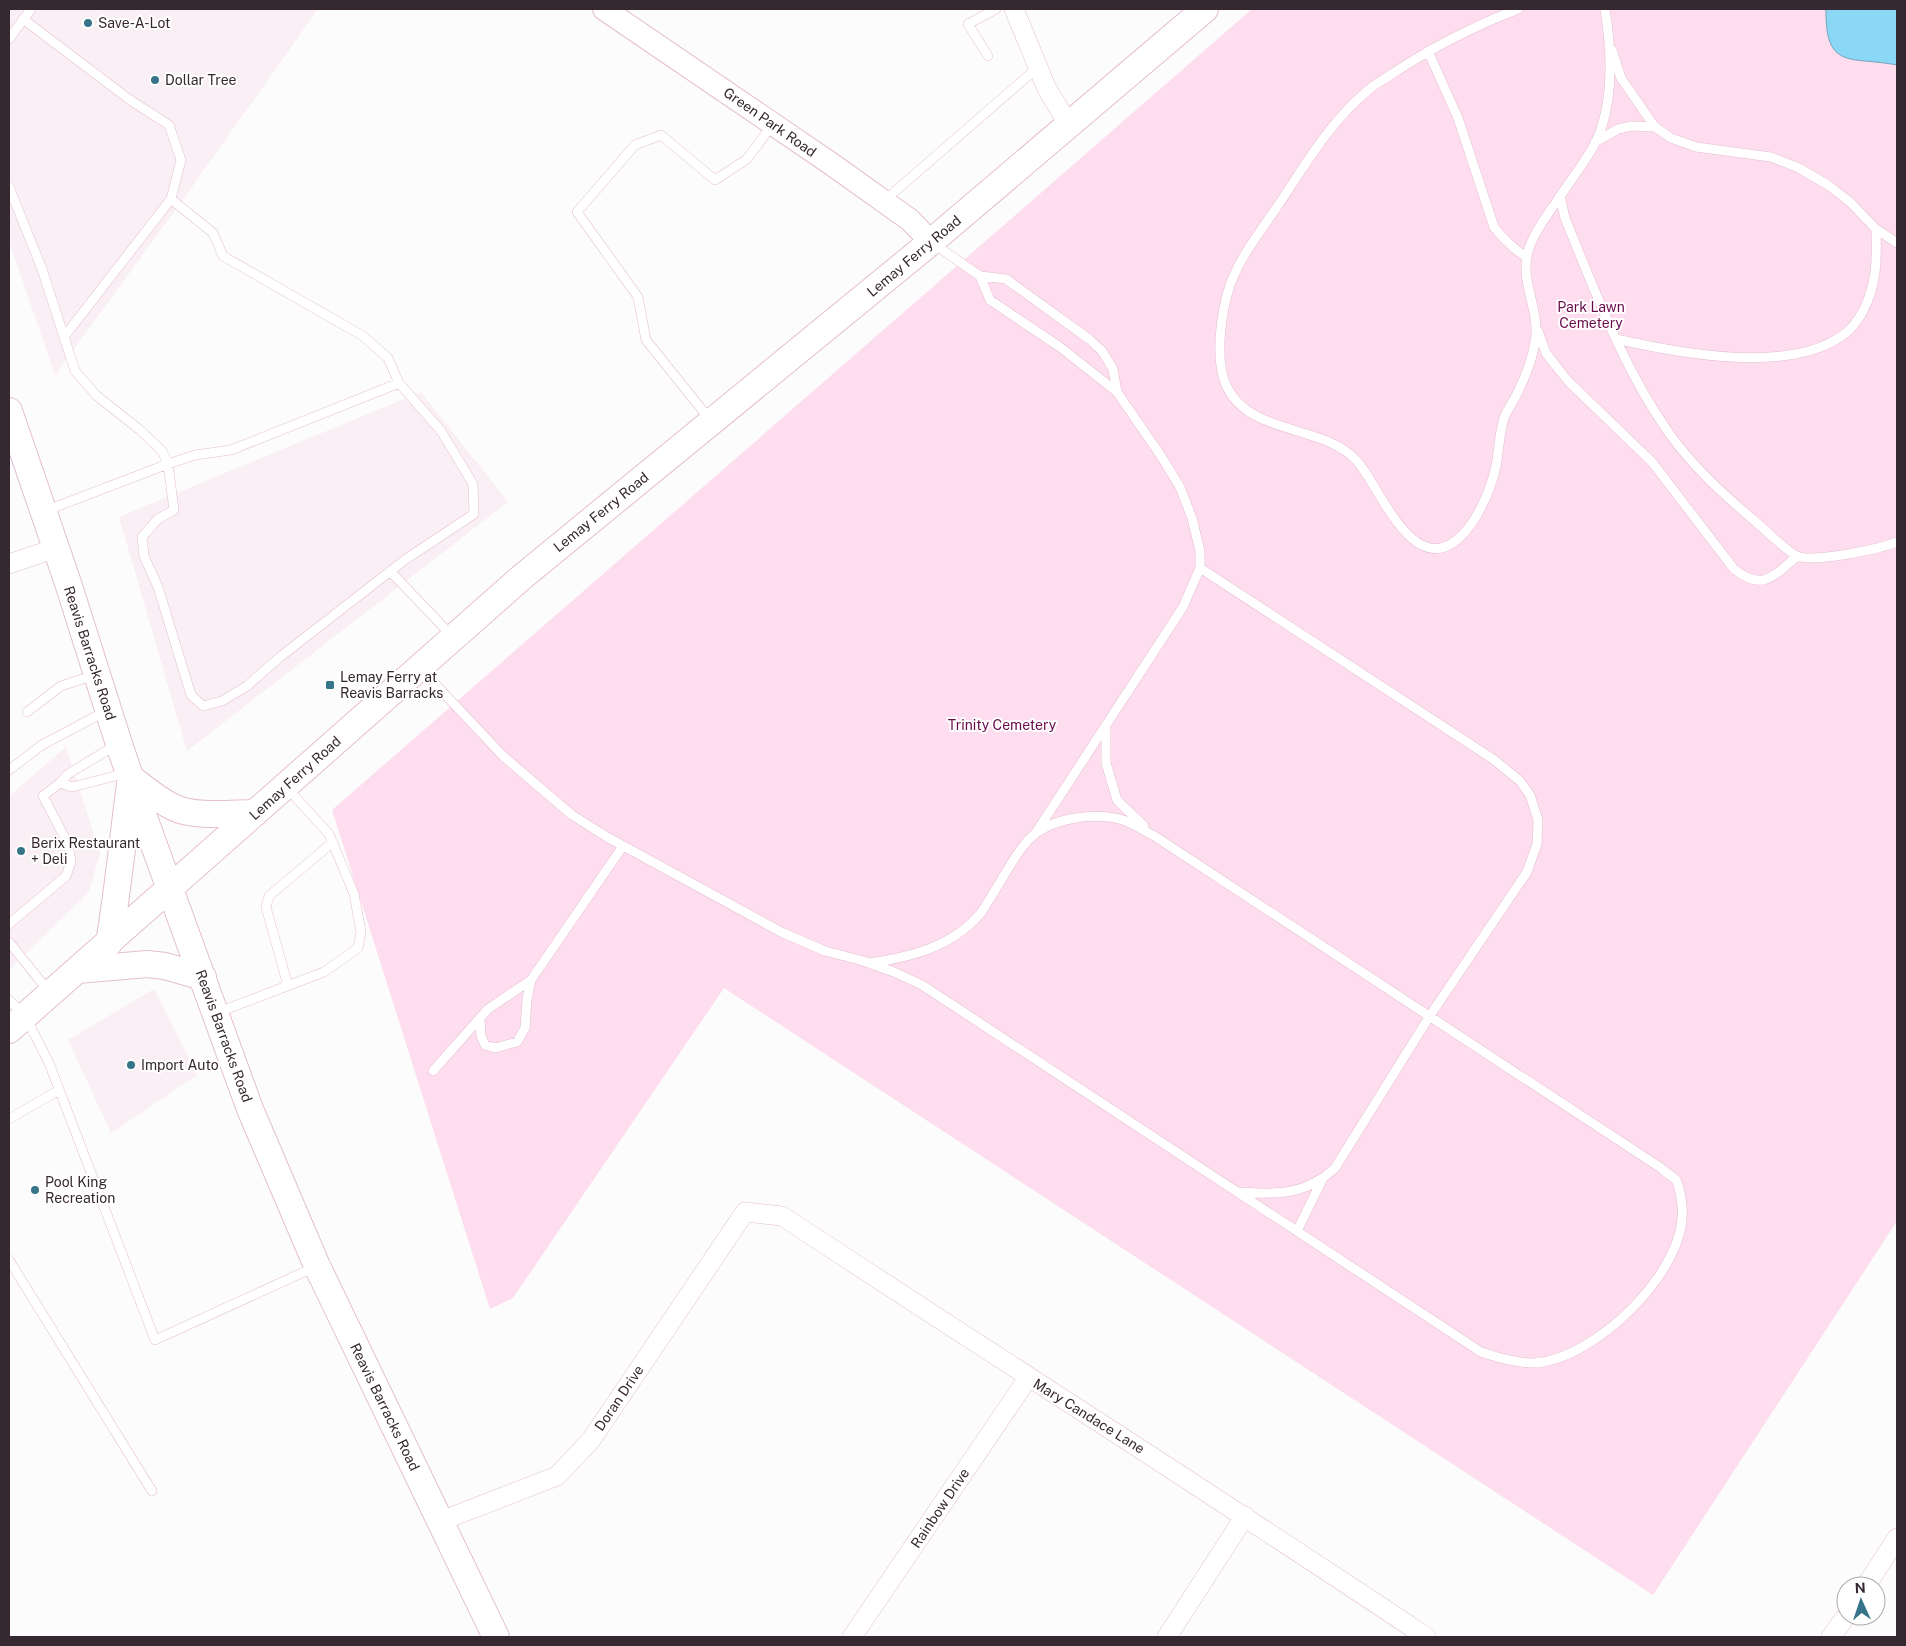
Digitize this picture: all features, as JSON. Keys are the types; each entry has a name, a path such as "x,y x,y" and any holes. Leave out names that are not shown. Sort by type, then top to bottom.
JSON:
{"main road":[{"name":"Lemay Ferry Road","path":"14,1015 51,994 452,637 529,571 931,242 1205,9"},
{"name":"Reavis Barracks Road","path":"9,411 98,674 119,744 250,1109 317,1266 496,1637"},
{"path":"109,943 119,884 120,855 130,775 174,808 206,813 255,813"},
{"path":"78,970 147,964 165,966 202,977"}],"street":[{"name":"Green Park Road","path":"604,9 910,220 931,242"},
{"path":"1014,9 1037,68 1047,89 1069,125"},
{"path":"9,564 56,548"},
{"name":"Mary Candace Lane","path":"745,1212 782,1216 1028,1378 1245,1516 1426,1637"},
{"name":"Doran Drive","path":"441,1521 557,1476 591,1440 745,1212"},
{"name":"Rainbow Drive","path":"852,1637 1028,1378"},
{"path":"1166,1637 1245,1516"},
{"path":"1876,1576 1892,1560 1897,1538"},
{"path":"1831,1637 1839,1626"}],"lane":[{"path":"9,40 31,9"},
{"path":"988,56 968,24 996,9"},
{"path":"1518,9 1469,29 1428,51 1367,90 1347,110 1326,135 1243,258 1230,286 1223,317 1219,357 1227,389 1238,404 1259,418 1338,446 1356,460 1395,520 1408,536 1421,545 1434,549 1448,546 1461,537 1471,524 1490,489 1496,468 1504,417 1525,378 1531,360 1536,326"},
{"path":"1606,9 1610,43 1610,81 1602,128 1543,223 1528,251 1526,270 1536,326 1546,353 1569,382 1652,462 1734,569 1745,578 1755,581 1766,580 1776,575 1797,556"},
{"path":"23,19 130,100 169,125 181,160 171,199 64,337"},
{"path":"1610,43 1621,78 1655,127 1671,138 1696,147 1771,157 1799,168 1828,185 1850,202 1876,229 1897,243"},
{"path":"1428,51 1458,118 1494,227 1503,239 1527,257"},
{"path":"883,201 1037,68"},
{"path":"712,422 646,340 638,297 577,212 635,144 661,135 715,180 747,159 773,124"},
{"path":"1594,142 1618,129 1632,126 1655,127"},
{"path":"9,187 42,269 75,371 97,396 162,450 168,464 174,510 158,519 142,537 144,556 158,587 191,695 203,706 222,701 247,686 280,657 390,571 474,514 474,484 442,431 399,383 388,358 363,336 223,256 213,233 171,199"},
{"path":"1560,196 1565,218 1629,367 1669,432 1705,477 1729,500 1797,556 1818,558 1869,550 1897,542"},
{"path":"1616,339 1660,349 1717,357 1763,357 1803,352 1828,344 1848,332 1869,298 1876,274 1876,229"},
{"path":"931,242 980,276 1006,280 1089,339 1102,351 1113,369 1117,392"},
{"path":"870,963 927,951 945,942 980,915 1024,844 1035,834 1183,607 1200,568 1200,551 1196,534 1180,487 1117,392 1060,347 990,300 980,276"},
{"path":"43,511 168,464 196,455 231,450 399,383"},
{"path":"1200,568 1492,759 1520,781 1530,795 1538,820 1537,844 1528,872 1429,1017 1335,1168 1322,1180 1305,1188 1289,1192 1266,1194 1238,1192"},
{"path":"390,571 452,637"},
{"path":"420,667 502,756 572,815 624,846 781,932 825,951 870,963 894,972 922,985 1481,1352 1504,1359 1533,1363 1561,1356 1594,1340 1626,1316 1656,1279 1673,1253 1681,1231 1682,1211 1681,1197 1676,1181 1660,1168 1156,837 1126,822 1099,816 1070,819 1035,834"},
{"path":"27,712 61,686 98,674"},
{"path":"9,770 42,745 108,709"},
{"path":"1106,725 1106,764 1117,800 1126,811 1156,837"},
{"path":"9,924 66,876 71,862 68,844 43,796 68,774 119,744"},
{"path":"60,783 72,788 130,775"},
{"path":"216,1013 324,972 358,948 361,932 354,894 333,842 329,834 286,786"},
{"path":"288,986 266,907 269,896 333,842"},
{"path":"433,1071 494,1004 518,991 531,980 624,846"},
{"path":"9,942 51,994"},
{"path":"480,1018 480,1036 485,1045 495,1048 517,1042 525,1028 527,999 531,980"},
{"path":"14,1015 49,1063 155,1340 317,1266"},
{"path":"9,1119 59,1090"},
{"path":"1297,1231 1322,1180"},
{"path":"9,1260 152,1491"}],"shaded area":[{"path":"9,9 318,9 187,194 55,375 9,241"},
{"path":"421,392 508,502 187,751 119,517"},
{"path":"66,747 100,853 89,892 9,970 9,796"},
{"path":"154,989 197,1075 111,1133 68,1040"}],"green space":[{"name":"Trinity Cemetery","path":"1252,9 1897,9 1897,1221 1653,1595 724,988 513,1298 490,1309 332,810"}],"water":[{"path":"1826,9 1897,9 1897,65 1854,60 1836,52 1830,43"}],"place":[{"name":"Save-A-Lot","path":"88,23"},
{"name":"Dollar Tree","path":"155,80"},
{"name":"Lemay Ferry at Reavis Barracks","path":"330,685"},
{"name":"Berix Restaurant + Deli","path":"21,851"},
{"name":"Import Auto","path":"131,1065"},
{"name":"Pool King Recreation","path":"35,1190"}],"park label":[{"name":"Park Lawn Cemetery","path":"1591,316"}]}
